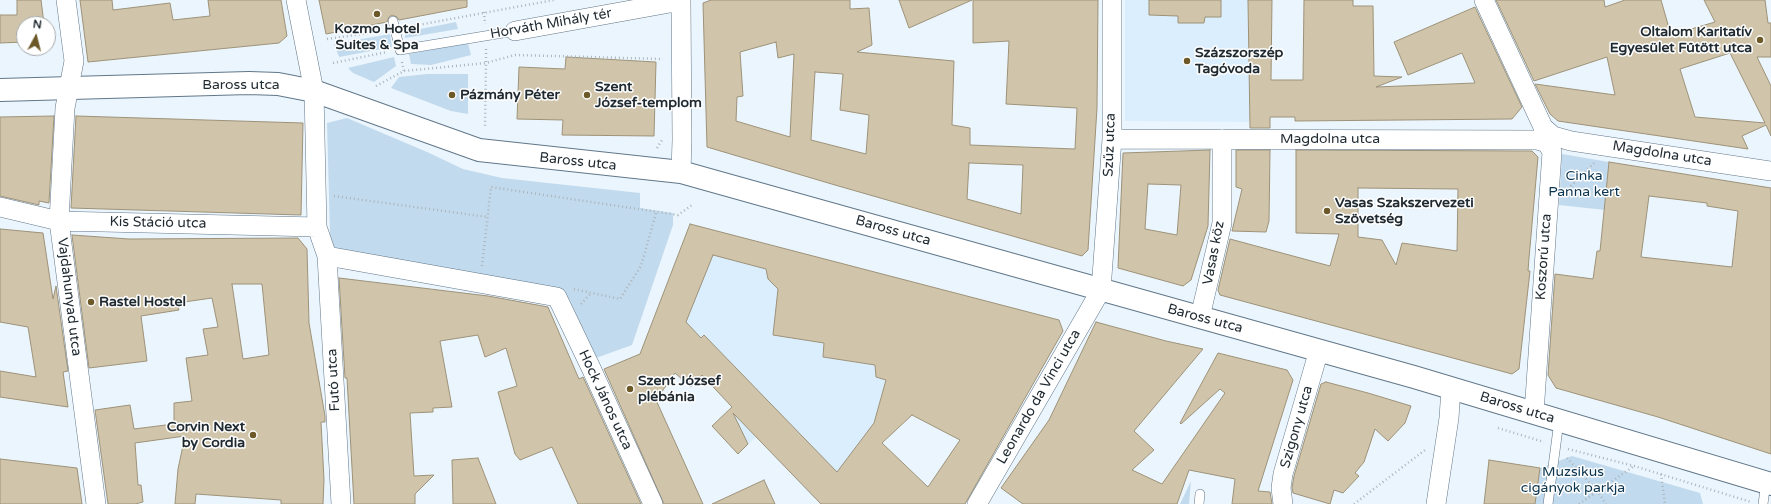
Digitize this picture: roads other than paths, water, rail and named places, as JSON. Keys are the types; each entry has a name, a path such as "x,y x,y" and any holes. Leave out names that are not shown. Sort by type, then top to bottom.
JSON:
{"street":[{"name":"Vajdahunyad utca","path":"66,0 74,61 65,108 59,221 96,504"},
{"path":"296,0 314,91 317,227 326,256"},
{"name":"Horváth Mihály tér","path":"514,31 682,0 681,172"},
{"name":"Szűz utca","path":"1101,290 1112,139 1112,0"},
{"path":"1484,0 1550,140"},
{"name":"Baross utca","path":"0,90 278,84 314,91 479,150 681,172 1319,350 1768,483"},
{"name":"Magdolna utca","path":"1112,139 1571,141 1771,171"},
{"name":"Vasas köz","path":"1200,318 1222,222 1222,139"},
{"name":"Koszorú utca","path":"1534,413 1552,152 1550,140"},
{"name":"Kis Stáció utca","path":"0,207 59,221 317,227"},
{"name":"Hock János utca","path":"326,256 480,283 562,292 592,368 653,504"},
{"name":"Futó utca","path":"326,256 341,504"},
{"name":"Leonardo da Vinci utca","path":"977,504 1101,290"},
{"name":"Szigony utca","path":"1283,504 1281,488 1283,474 1319,350"},
{"path":"1436,504 1449,418 1451,388"}],"lane":[{"name":"Horváth Mihály tér","path":"394,25 400,50 514,31"},
{"path":"1548,504 1559,421"},
{"path":"1763,504 1768,483"},
{"path":"1199,504 1200,494"}],"place":[{"name":"Kozmo Hotel Suites & Spa","path":"377,14"},
{"name":"Oltalom Karitatív Egyesület Fűtött utca","path":"1760,40"},
{"name":"Százszorszép Tagóvoda","path":"1187,61"},
{"name":"Pázmány Péter","path":"452,95"},
{"name":"Szent József-templom","path":"587,95"},
{"name":"Vasas Szakszervezeti Szövetség","path":"1327,211"},
{"name":"Rastel Hostel","path":"91,302"},
{"name":"Szent József plébánia","path":"630,389"},
{"name":"Corvin Next by Cordia","path":"253,435"}],"park label":[{"name":"Cinka Panna kert","path":"1584,184"},
{"name":"Muzsikus cigányok parkja","path":"1573,480"}]}
